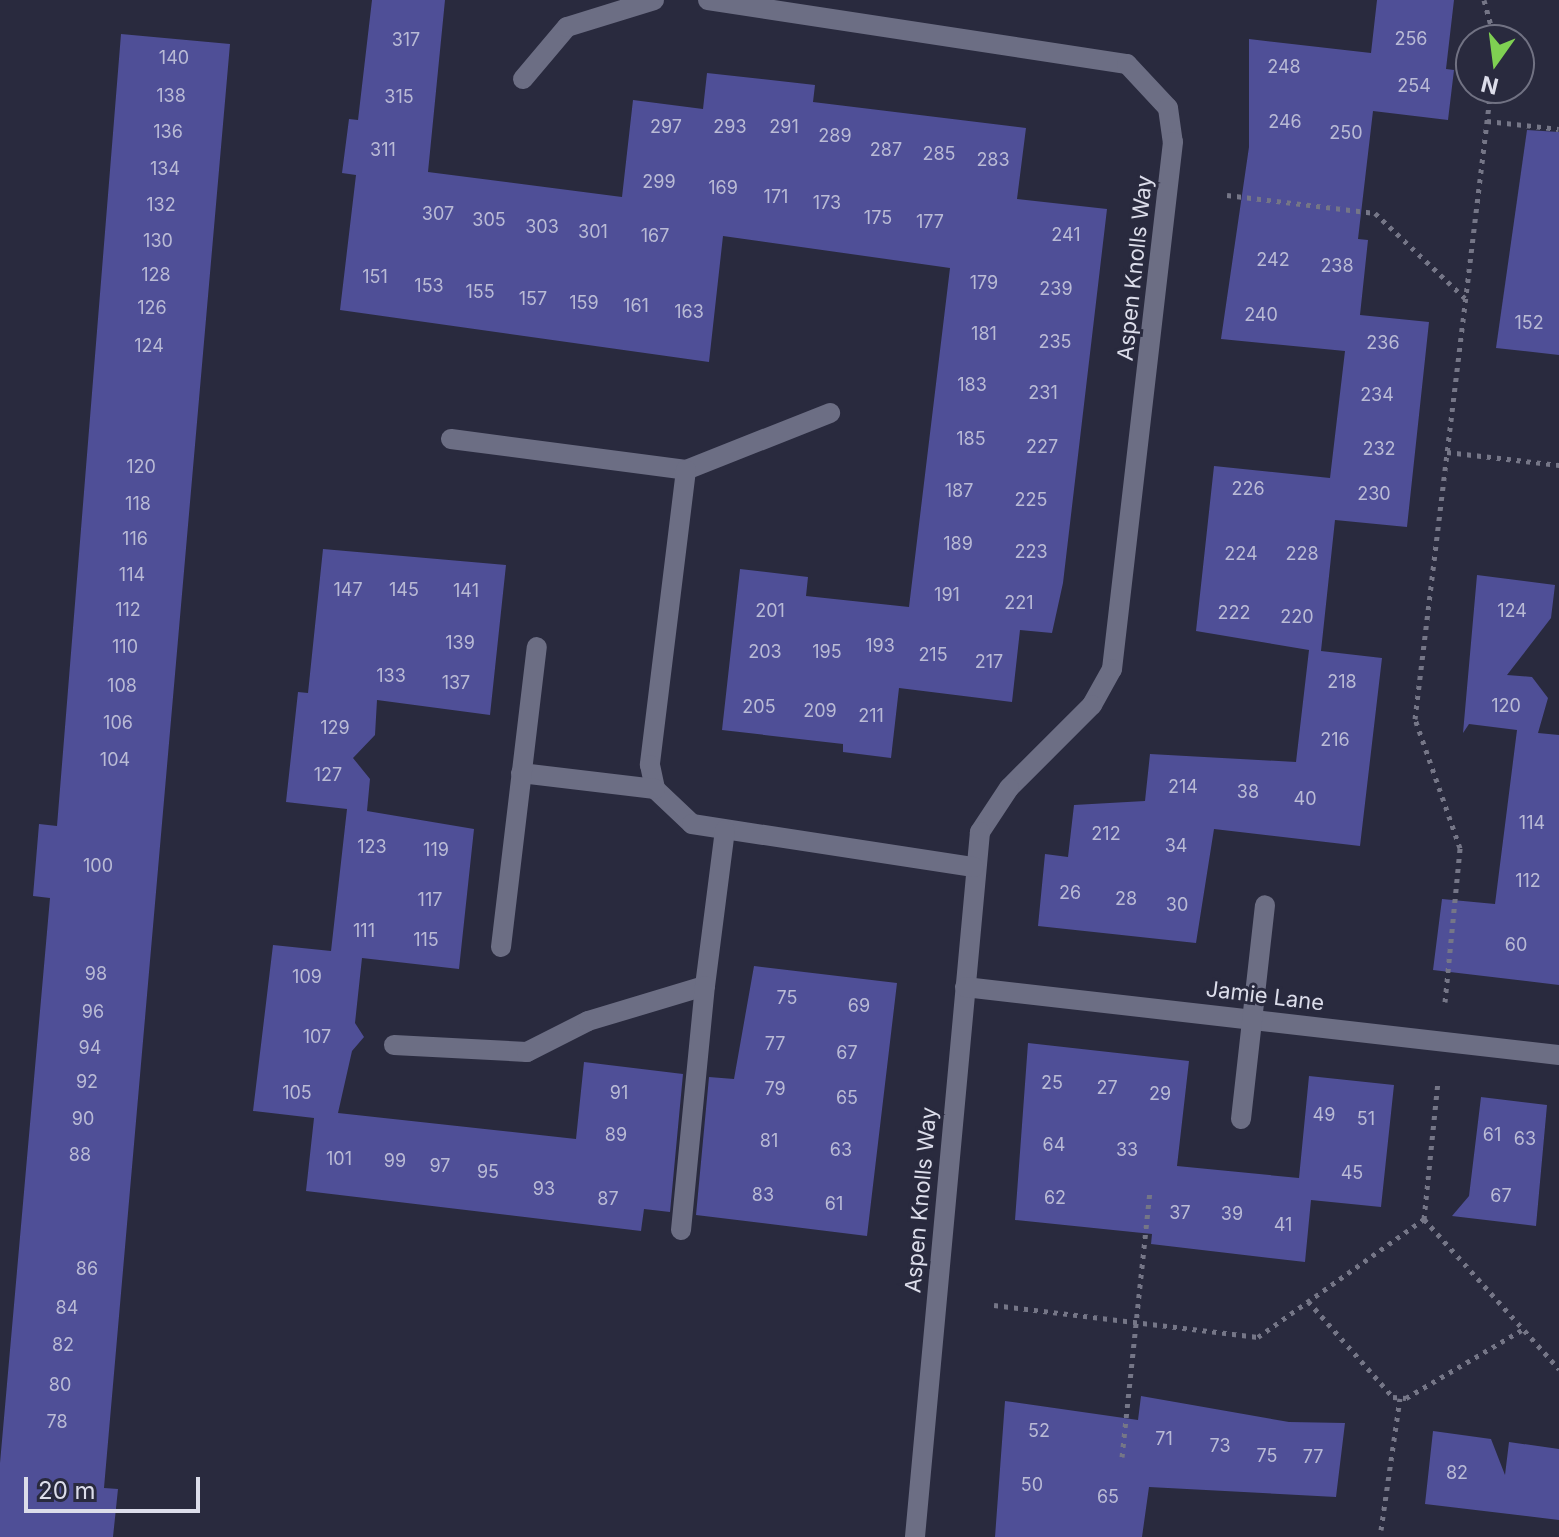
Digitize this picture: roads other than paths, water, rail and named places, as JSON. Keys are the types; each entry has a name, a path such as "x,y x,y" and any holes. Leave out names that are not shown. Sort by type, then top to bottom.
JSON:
{"street":[{"path":"523,79 567,27 654,0"},
{"name":"Aspen Knolls Way","path":"708,0 1092,54 1127,64 1168,108 1173,142 1112,669 1092,705 1009,788 980,832 974,867 915,1537"},
{"path":"451,439 686,470 830,413"},
{"path":"686,470 650,765 655,789 692,824 974,867"},
{"path":"501,947 537,647"},
{"path":"521,773 655,789"},
{"path":"681,1230 705,986 725,830"},
{"path":"1241,1119 1265,905"},
{"path":"394,1045 527,1052 588,1021 705,986"},
{"name":"Jamie Lane","path":"965,987 1559,1055"}]}
